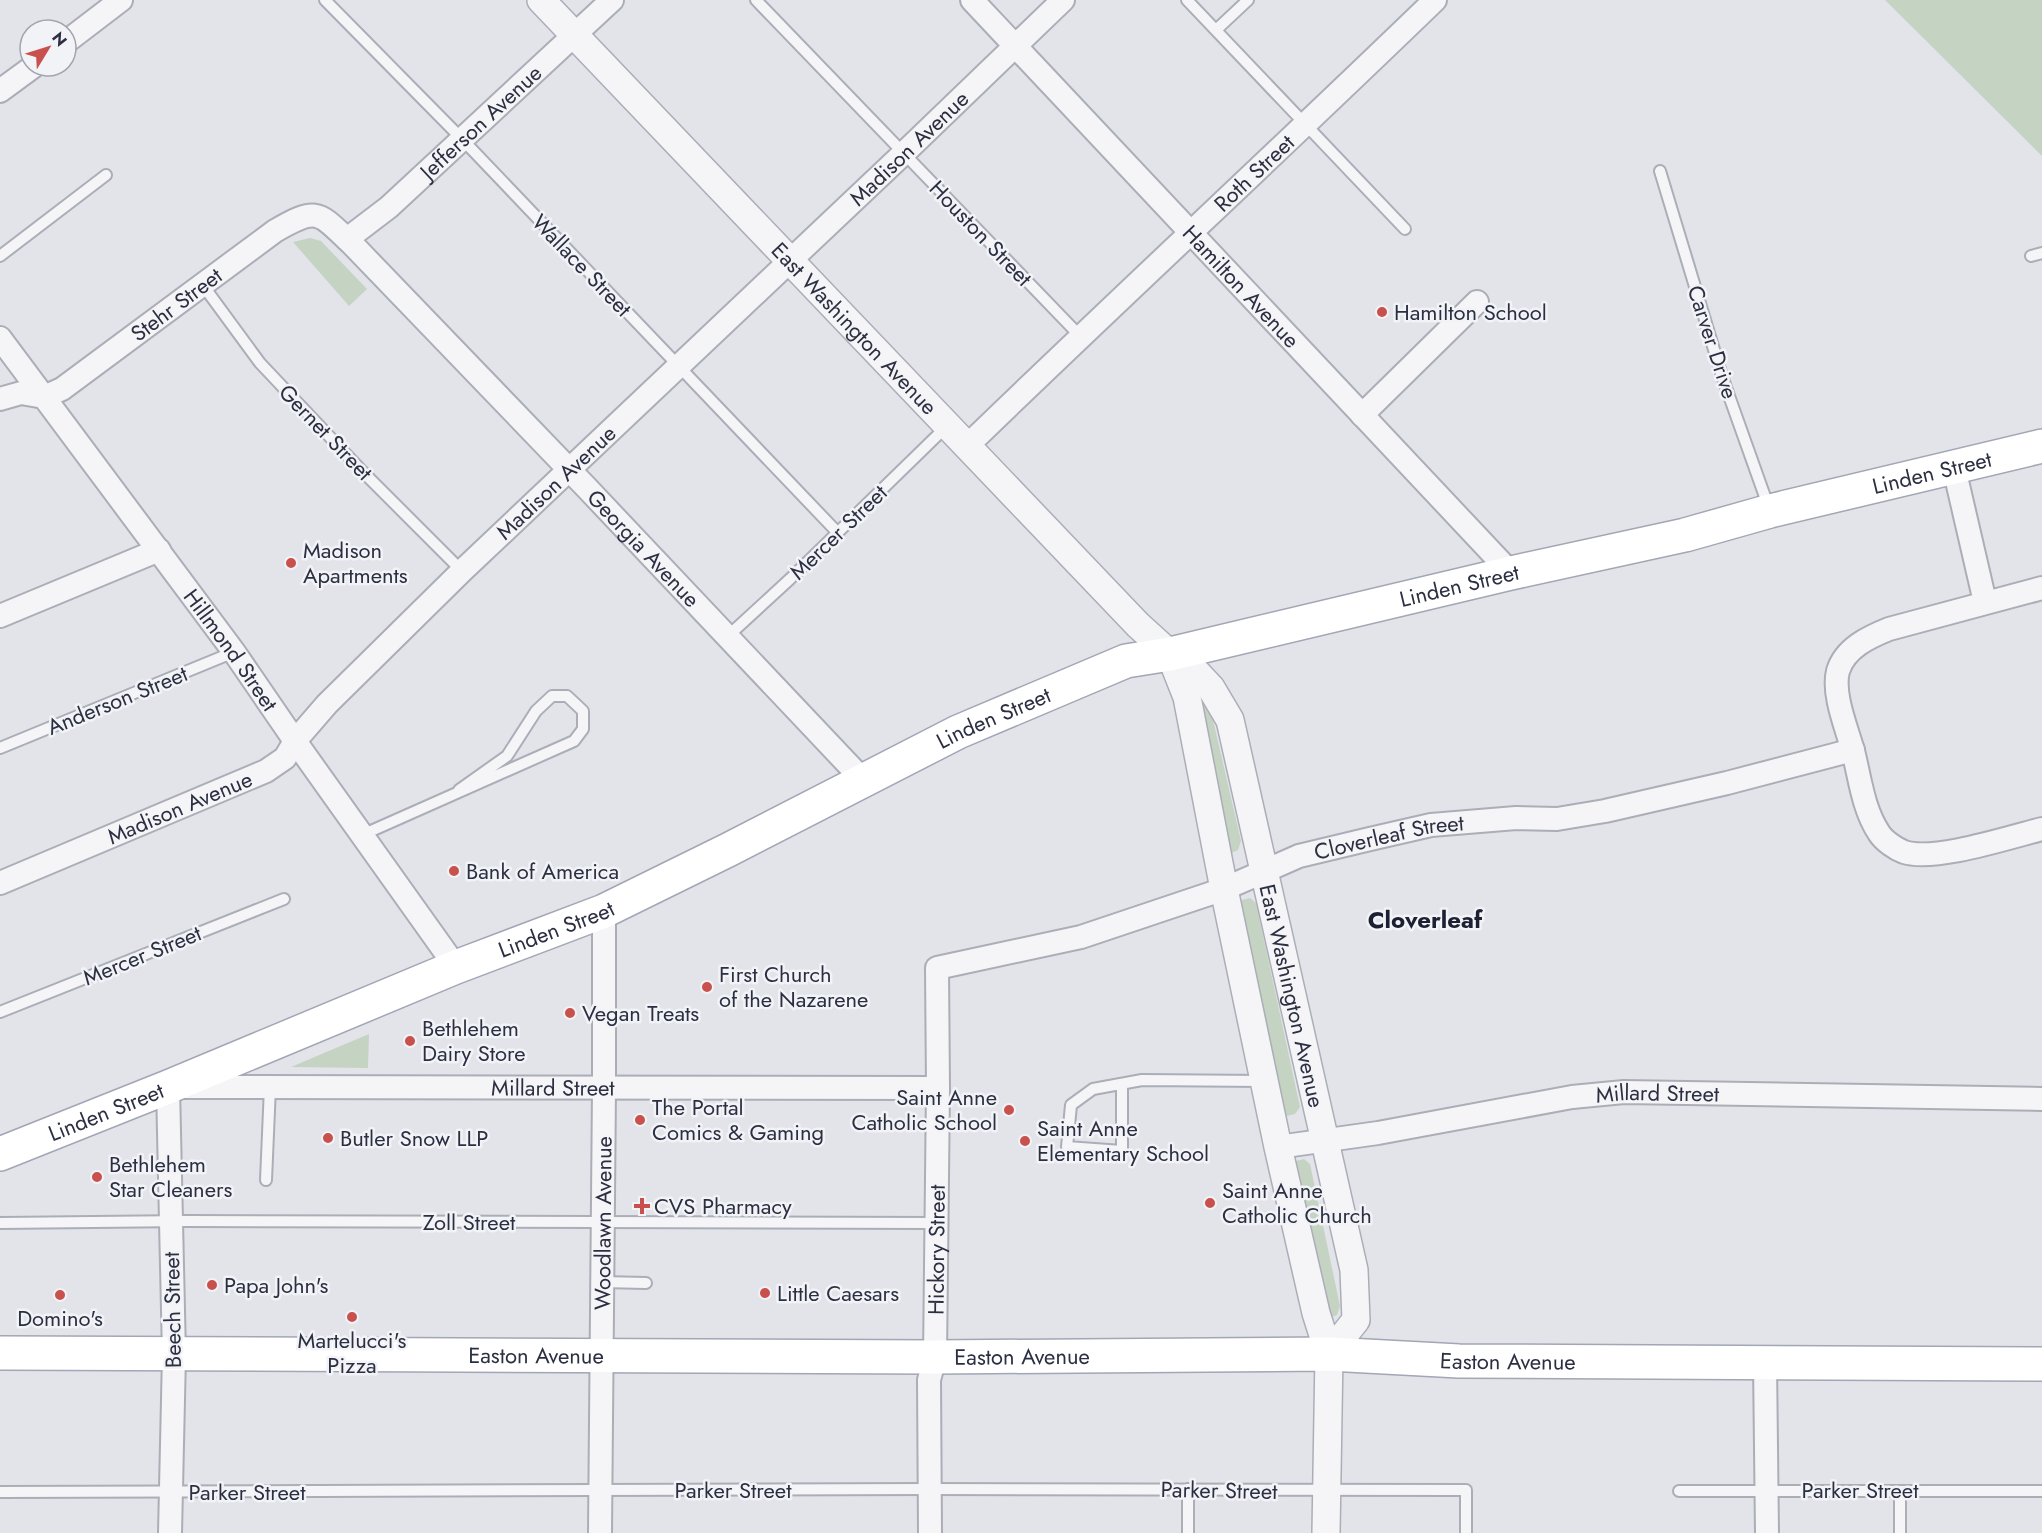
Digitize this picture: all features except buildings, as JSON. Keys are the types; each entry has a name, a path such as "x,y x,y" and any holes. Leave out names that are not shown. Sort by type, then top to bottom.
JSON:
{"main road":[{"name":"Linden Street","path":"1,1152 168,1087 456,967 604,911 958,732 1126,661 1170,654 1511,573 1684,535 1770,511 2042,446"},
{"name":"Easton Avenue","path":"0,1353 601,1357 1329,1354 1459,1361 2042,1364"}],"street":[{"path":"78,33 121,0"},
{"name":"East Washington Avenue","path":"541,0 1138,625 1170,654 1197,673 1210,688 1230,720 1354,1270 1356,1320 1329,1354"},
{"name":"Jefferson Avenue","path":"347,239 388,207 460,138 612,0"},
{"name":"Hamilton Avenue","path":"972,0 1511,573"},
{"name":"Madison Avenue","path":"0,883 266,771 285,758 295,741 327,704 462,571 1063,0"},
{"name":"Roth Street","path":"967,446 1435,0"},
{"path":"0,91 18,78"},
{"name":"Stehr Street","path":"44,397 62,389 275,231 308,214 323,218 347,239"},
{"name":"Georgia Avenue","path":"347,239 570,470 863,780"},
{"path":"1362,415 1478,302"},
{"name":"Hillmond Street","path":"0,338 234,652 456,967"},
{"path":"0,399 21,393 44,397"},
{"path":"1954,468 1984,602"},
{"path":"0,616 159,550"},
{"path":"2042,588 1889,629 1851,650 1838,671 1840,702 1867,809 1880,834 1902,851 1915,855 1940,854 2042,828"},
{"name":"East Washington Avenue","path":"1170,654 1187,697 1278,1147 1316,1313 1329,1354 1326,1533"},
{"name":"Cloverleaf Street","path":"937,968 1081,937 1224,889 1299,856 1431,825 1516,818 1557,819 1605,811 1853,750"},
{"name":"Woodlawn Avenue","path":"600,1533 604,911"},
{"name":"Hickory Street","path":"930,1533 929,1380 936,1357 937,968"},
{"name":"Millard Street","path":"168,1087 938,1088"},
{"name":"Beech Street","path":"168,1087 174,1355 170,1533"},
{"name":"Millard Street","path":"1278,1147 1378,1133 1572,1097 1624,1092 2042,1099"},
{"path":"1765,1362 1767,1533"}],"lane":[{"name":"Wallace Street","path":"325,0 837,532"},
{"name":"Houston Street","path":"756,0 1080,336"},
{"path":"1187,0 1405,229"},
{"path":"1216,30 1248,0"},
{"name":"Carver Drive","path":"1660,171 1722,376 1770,511"},
{"path":"0,256 106,175"},
{"name":"Gernet Street","path":"202,284 260,363 362,471 462,571"},
{"name":"Mercer Street","path":"728,636 947,426"},
{"name":"Anderson Street","path":"0,748 234,652"},
{"path":"362,835 459,790 574,741 584,729 583,711 567,696 552,696 536,711 507,756 459,790"},
{"name":"Mercer Street","path":"0,1012 284,898"},
{"path":"1122,1084 1122,1150 1067,1147 1071,1105 1093,1089 1142,1080 1264,1081"},
{"path":"266,1180 270,1087"},
{"name":"Zoll Street","path":"0,1222 937,1223"},
{"path":"602,1282 646,1283"},
{"path":"1188,1489 1188,1533"},
{"name":"Parker Street","path":"0,1492 1466,1490 1467,1533"},
{"name":"Parker Street","path":"1678,1491 2042,1491"},
{"path":"1900,1491 1900,1533"}],"green space":[{"path":"1885,0 2042,0 2042,156"},
{"path":"310,238 321,241 367,289 349,306 293,242"},
{"path":"1193,682 1208,698 1241,841 1238,850 1231,853 1225,848"},
{"path":"1250,898 1256,903 1300,1107 1295,1114 1287,1116 1279,1110 1238,908 1242,900"},
{"path":"369,1034 368,1068 291,1067"},
{"path":"1304,1159 1310,1164 1340,1306 1337,1315 1330,1318 1293,1169 1296,1161"}],"place":[{"name":"Hamilton School","path":"1382,312"},
{"name":"Madison Apartments","path":"291,563"},
{"name":"Bank of America","path":"454,871"},
{"name":"First Church of the Nazarene","path":"707,987"},
{"name":"Vegan Treats","path":"570,1013"},
{"name":"Bethlehem Dairy Store","path":"410,1041"},
{"name":"Saint Anne Catholic School","path":"1009,1110"},
{"name":"The Portal Comics & Gaming","path":"640,1120"},
{"name":"Butler Snow LLP","path":"328,1138"},
{"name":"Saint Anne Elementary School","path":"1025,1141"},
{"name":"Bethlehem Star Cleaners","path":"97,1177"},
{"name":"Saint Anne Catholic Church","path":"1210,1203"},
{"name":"CVS Pharmacy","path":"642,1206"},
{"name":"Papa John's","path":"212,1285"},
{"name":"Little Caesars","path":"765,1293"},
{"name":"Domino's","path":"60,1295"},
{"name":"Martelucci's Pizza","path":"352,1317"}],"district":[{"name":"Cloverleaf","path":"1425,919"}]}
